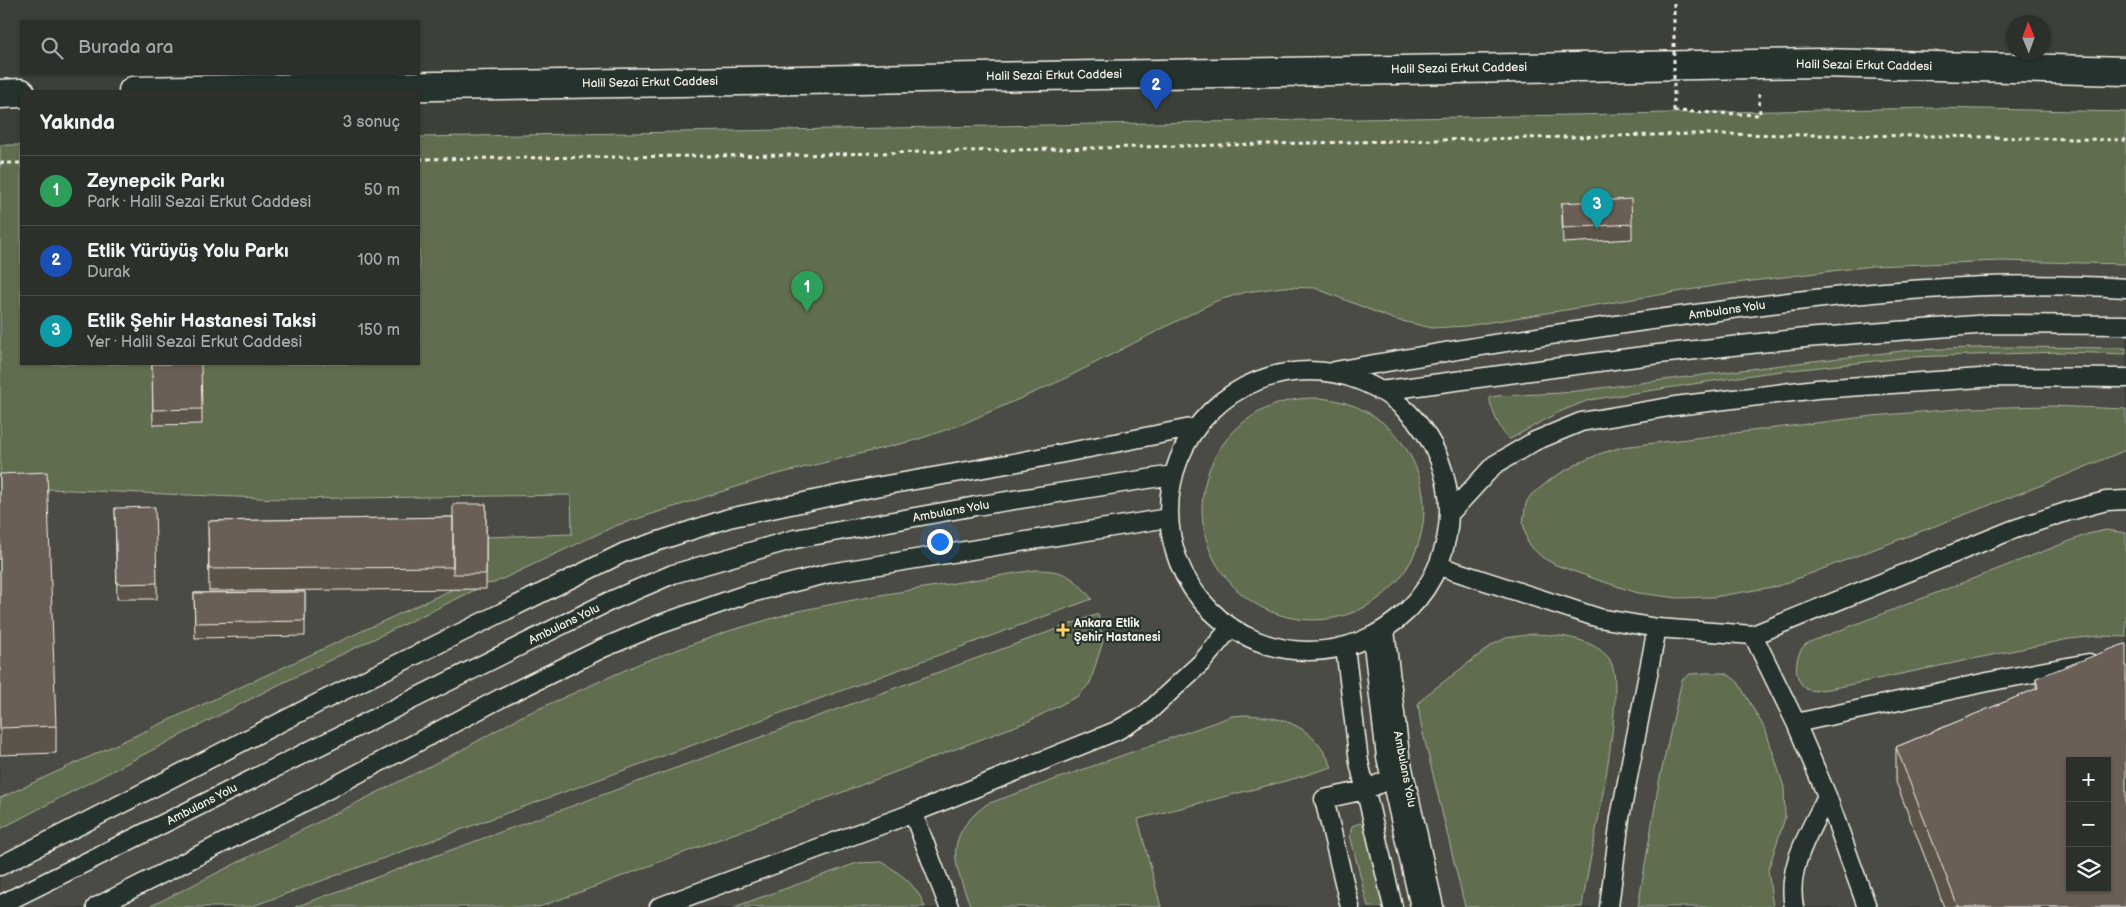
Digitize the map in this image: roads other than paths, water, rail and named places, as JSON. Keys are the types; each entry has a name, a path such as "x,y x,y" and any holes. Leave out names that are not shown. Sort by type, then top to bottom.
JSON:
{"main road":[{"name":"Halil Sezai Erkut Caddesi","path":"193,90 1821,63 2126,71"},
{"path":"0,94 20,93"}],"lane":[{"name":"Ambulans Yolu","path":"1331,372 1496,342 1799,300 1900,290 2009,286 2126,288"},
{"path":"1380,391 1659,354 1805,338 1989,324 2126,325"},
{"path":"1288,372 1331,372 1372,385 1380,391 1407,410 1433,443 1448,483 1452,512 1439,566 1417,602 1378,633 1346,647 1303,652 1270,646 1238,633 1211,613 1190,586 1175,556 1168,518 1170,489 1179,457 1196,427 1219,403 1248,384 1288,372"},
{"path":"1452,512 1494,465 1535,441 1581,422 1675,406 1817,389 1996,377 2126,378"},
{"path":"0,866 318,703 625,552 729,518 875,486 1014,463 1196,427"},
{"name":"Ambulans Yolu","path":"0,905 608,602 674,574 795,539 976,506 1174,475"},
{"path":"1439,566 1598,618 1657,628 1753,635 2012,530 2069,510 2106,501 2126,500"},
{"path":"96,907 308,800 503,697 603,648 667,622 747,594 830,573 1168,518"},
{"path":"659,907 913,813 1116,731 1146,714 1202,662 1231,627"},
{"path":"1609,907 1620,818 1657,628"},
{"path":"1378,633 1386,758 1397,777 1420,907"},
{"path":"1753,635 1796,723 1828,796 1867,907"},
{"path":"1346,647 1359,762 1393,907"},
{"path":"1796,723 2025,674 2096,662 2104,664"},
{"name":"Ambulans Yolu","path":"1397,777 1434,907"},
{"path":"1350,907 1324,799 1365,790 1397,777"},
{"path":"1794,907 1791,889 1793,873 1805,839 1828,796"},
{"path":"913,813 948,907"}],"place":[{"name":"Etlik Yürüyüş Yolu Parkı","path":"1156,110"},
{"name":"Etlik Şehir Hastanesi Taksi","path":"1597,229"},
{"name":"Zeynepcik Parkı","path":"807,312"},
{"name":"Ankara Etlik Şehir Hastanesi","path":"1063,630"}]}
